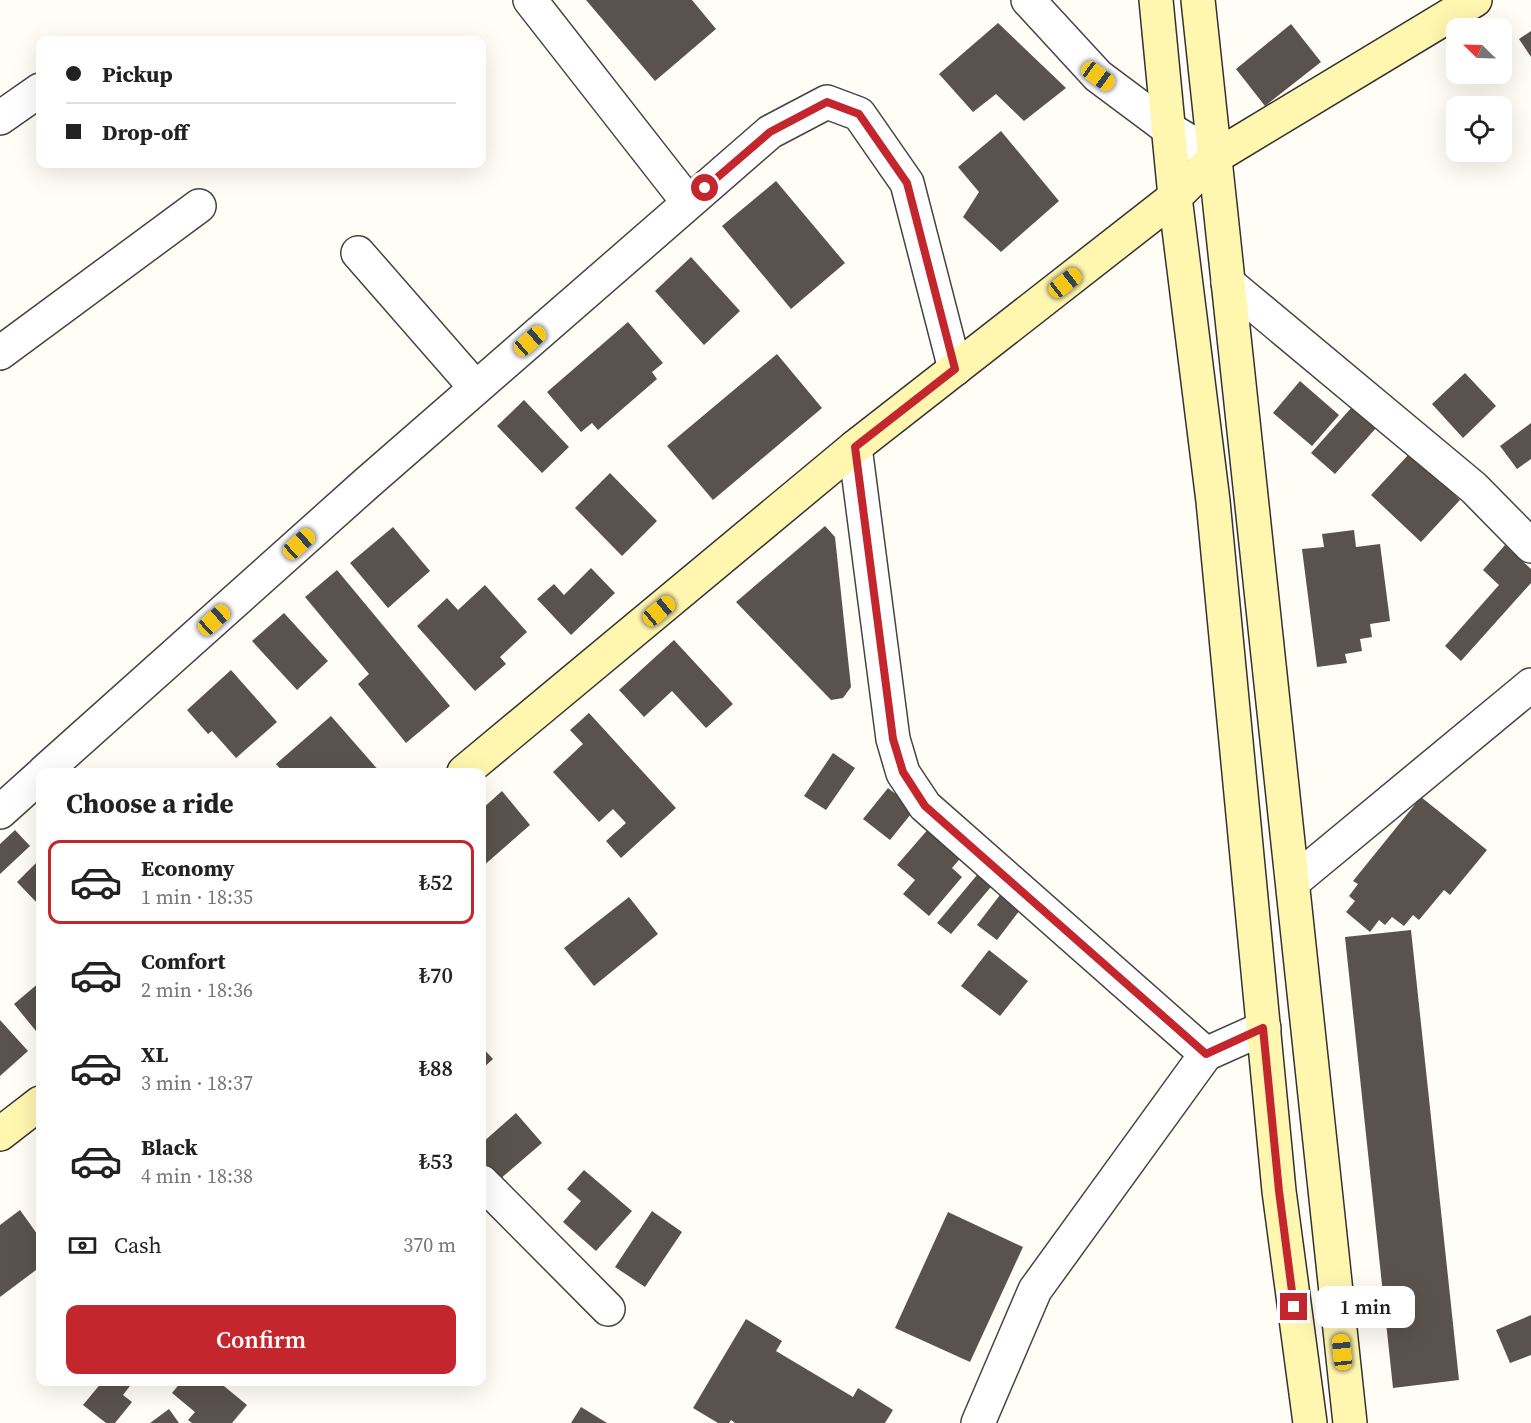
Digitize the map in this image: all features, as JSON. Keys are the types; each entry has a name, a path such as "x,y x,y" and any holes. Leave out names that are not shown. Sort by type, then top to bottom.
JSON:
{"main road":[{"path":"1156,0 1175,197 1213,501 1279,1191 1310,1423"},
{"path":"1197,0 1350,1423"},
{"path":"469,768 855,447 1175,197 1215,157 1475,0"},
{"path":"0,1134 36,1106"}],"street":[{"path":"530,0 688,202"},
{"path":"1028,0 1098,76 1169,129 1215,157"},
{"path":"0,118 36,93"},
{"path":"48,768 350,498 688,202 770,132 827,102 859,114 907,183 955,369"},
{"path":"0,353 199,206"},
{"path":"358,253 477,388"},
{"path":"1228,283 1474,488 1531,546"},
{"path":"855,447 893,739 903,772 925,806 1206,1054"},
{"path":"1293,882 1531,685"},
{"path":"0,812 36,780"},
{"path":"978,1423 1035,1290 1206,1054 1263,1028"},
{"path":"486,1186 608,1309"}],"building":[{"path":"586,0 692,0 716,29 655,81"},
{"path":"998,23 1066,88 1024,121 996,94 973,112 939,74"},
{"path":"1291,24 1321,62 1265,106 1236,69"},
{"path":"1531,31 1531,57 1519,39"},
{"path":"1001,131 1059,201 1001,252 963,217 979,192 958,167"},
{"path":"776,181 845,263 791,309 722,226"},
{"path":"691,257 740,311 704,345 655,291"},
{"path":"628,322 663,363 652,372 657,379 598,430 592,423 581,432 547,392"},
{"path":"777,354 822,408 713,500 667,446"},
{"path":"1465,373 1496,406 1463,438 1432,404"},
{"path":"1300,381 1339,415 1312,446 1273,413"},
{"path":"524,400 569,447 542,473 497,426"},
{"path":"1352,407 1376,428 1335,474 1311,453"},
{"path":"1531,423 1531,459 1517,469 1500,446"},
{"path":"1410,453 1460,500 1421,542 1371,495"},
{"path":"610,473 657,521 622,556 575,508"},
{"path":"825,526 835,537 851,687 843,698 831,700 736,602"},
{"path":"393,527 430,571 388,608 350,563"},
{"path":"1354,530 1356,547 1380,544 1390,621 1370,624 1372,637 1360,639 1362,651 1345,654 1347,663 1317,667 1302,549 1324,547 1322,534"},
{"path":"1505,545 1531,569 1531,583 1461,661 1445,646 1499,585 1483,570"},
{"path":"591,568 615,593 571,635 537,599 554,584 564,595"},
{"path":"337,570 450,706 406,743 358,684 369,674 305,597"},
{"path":"485,585 527,632 500,657 506,664 475,691 417,626 447,598 458,610"},
{"path":"284,613 328,661 297,690 252,641"},
{"path":"674,640 733,704 706,728 672,691 644,717 619,690"},
{"path":"231,670 277,722 236,758 212,731 208,734 187,710"},
{"path":"589,713 676,808 621,858 606,841 626,823 613,809 599,822 553,772 583,744 570,730"},
{"path":"331,716 376,768 280,768 276,764"},
{"path":"833,753 855,768 826,810 804,796"},
{"path":"888,788 915,809 890,840 863,819"},
{"path":"502,791 530,825 486,864 486,805"},
{"path":"1421,797 1487,850 1450,895 1444,890 1419,920 1413,915 1404,926 1392,917 1385,925 1379,920 1370,932 1346,912 1355,901 1349,896 1358,884 1353,881"},
{"path":"930,827 963,855 952,868 962,877 929,916 903,894 915,880 897,865"},
{"path":"15,830 30,846 0,874 0,844"},
{"path":"36,863 36,902 17,882"},
{"path":"982,869 996,881 951,934 937,923"},
{"path":"1003,891 1023,906 997,940 977,925"},
{"path":"629,897 658,934 594,986 564,948"},
{"path":"1411,930 1459,1380 1393,1388 1345,937"},
{"path":"989,950 1028,981 1000,1016 961,986"},
{"path":"36,985 36,1031 14,1004"},
{"path":"0,1020 28,1051 0,1076"},
{"path":"486,1051 493,1059 486,1065"},
{"path":"516,1113 542,1143 499,1180 486,1164 486,1139"},
{"path":"584,1170 632,1211 596,1251 563,1222 581,1201 567,1189"},
{"path":"20,1210 36,1232 36,1270 0,1297 0,1225"},
{"path":"652,1211 682,1232 645,1287 615,1267"},
{"path":"948,1212 1023,1247 970,1362 895,1328"},
{"path":"1531,1315 1531,1355 1510,1363 1496,1330"},
{"path":"746,1319 782,1341 776,1351 853,1397 858,1388 893,1410 885,1423 735,1423 731,1420 729,1423 718,1423 693,1408"},
{"path":"99,1386 130,1386 123,1395 132,1402 115,1423 106,1423 83,1405"},
{"path":"178,1386 224,1386 247,1405 232,1423 192,1423 188,1420 195,1412 172,1393"},
{"path":"581,1407 607,1423 571,1423"},
{"path":"169,1409 179,1423 150,1423"}],"route":[{"path":"705,188 770,132 827,102 859,114 907,183 955,369 855,447 893,739 903,772 925,806 1206,1054 1263,1028 1279,1191 1294,1307"}]}
